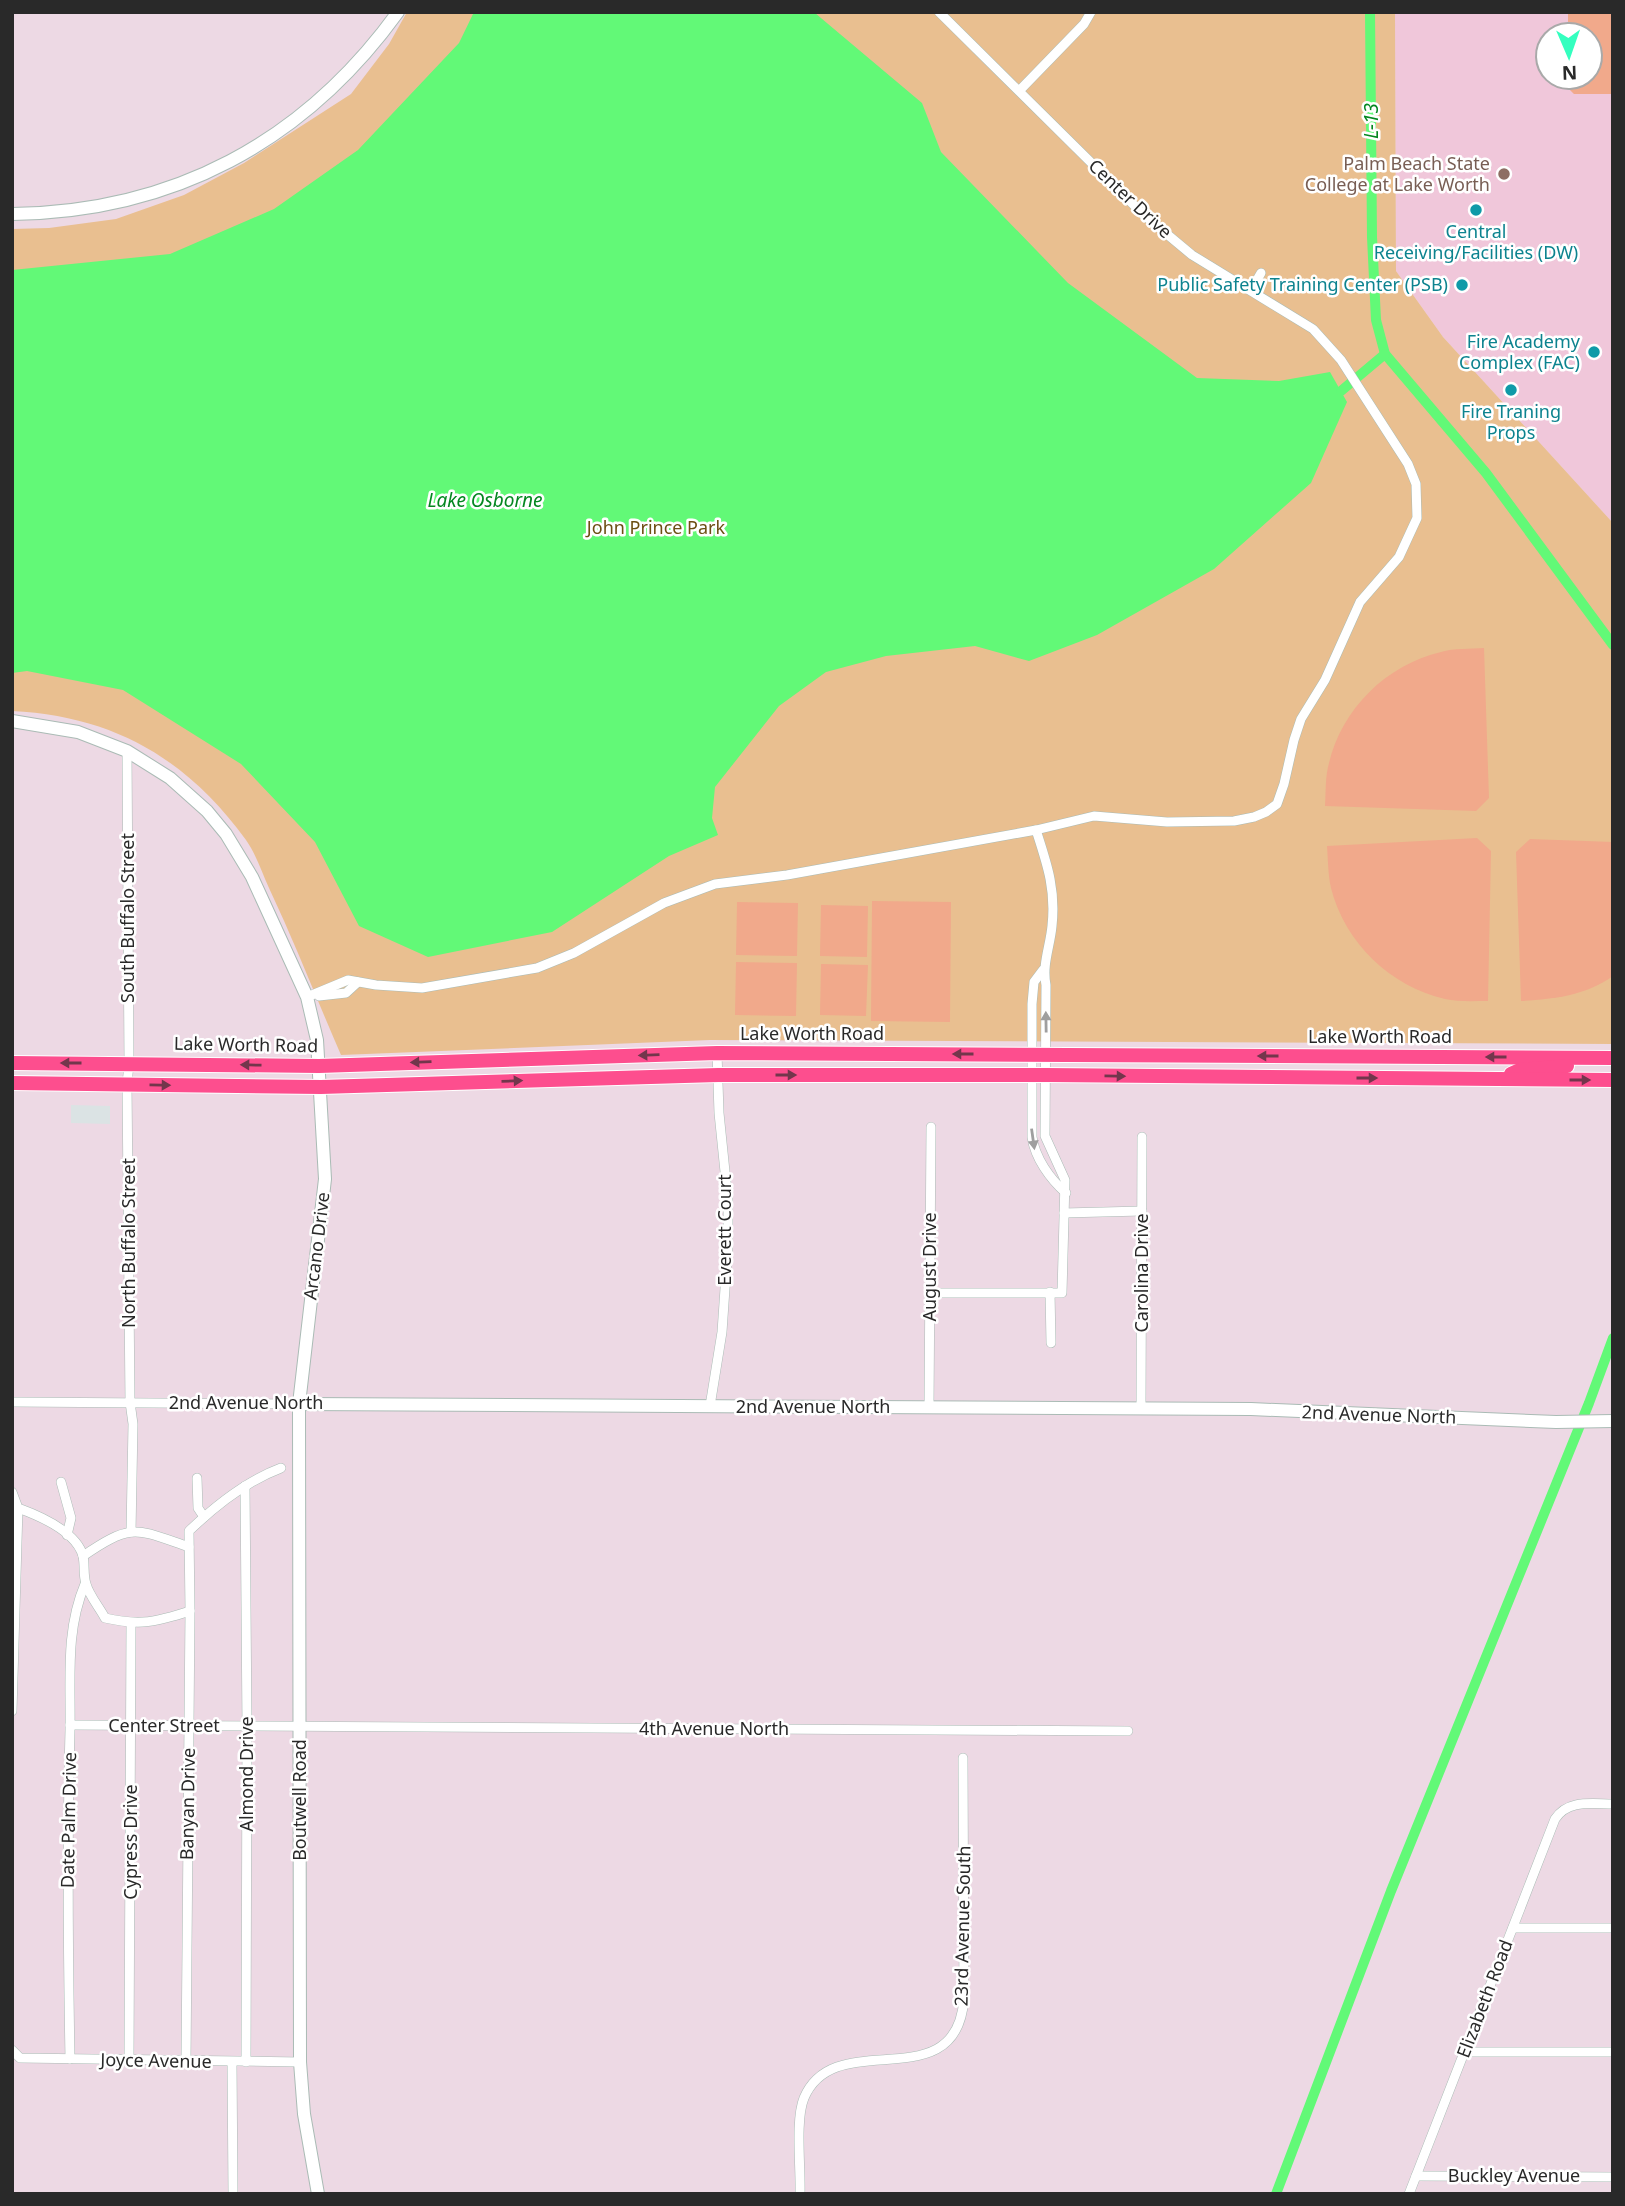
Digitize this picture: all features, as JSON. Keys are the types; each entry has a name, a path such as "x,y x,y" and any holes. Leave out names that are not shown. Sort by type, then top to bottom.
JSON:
{"main road":[{"name":"Lake Worth Road","path":"12,1063 319,1066 717,1053 1613,1058"},
{"path":"1499,1079 1520,1070 1574,1066 1595,1058"},
{"path":"12,1083 321,1087 718,1075 1613,1080"}],"street":[{"path":"12,214 69,212 109,205 178,185 232,161 280,132 329,93 374,44 398,12"},
{"name":"Center Drive","path":"939,12 1144,215 1192,255 1313,329 1341,359 1408,464 1416,484 1417,517 1399,557 1360,603 1325,680 1301,719 1277,804 1254,817 1234,821 1167,822 1094,816 1036,830"},
{"path":"1020,90 1084,24 1091,12"},
{"path":"1251,290 1261,272"},
{"name":"Arcano Drive","path":"12,721 78,732 127,751 170,778 207,811 226,834 252,877 307,997 317,1040 325,1179 299,1404"},
{"name":"South Buffalo Street","path":"127,751 127,1084"},
{"path":"307,997 346,993 358,982 422,989 537,968 574,953 664,903 715,884 1036,830 1054,893 1052,926 1043,970 1046,985 1047,1054 1045,1136 1065,1180 1062,1293 929,1293"},
{"path":"1043,970 1034,982 1031,1054 1034,1148 1056,1185 1066,1193"},
{"name":"Everett Court","path":"710,1406 722,1332 728,1245 717,1053"},
{"name":"North Buffalo Street","path":"127,1084 130,1402"},
{"name":"August Drive","path":"929,1408 931,1127"},
{"name":"Carolina Drive","path":"1141,1409 1142,1137"},
{"path":"1064,1213 1142,1212"},
{"path":"1050,1292 1051,1343"},
{"name":"2nd Avenue North","path":"12,1402 1251,1409 1608,1422"},
{"path":"130,1402 133,1424 131,1532"},
{"name":"Boutwell Road","path":"299,1404 300,2062 304,2114 318,2194"},
{"path":"83,1556 107,1539 131,1532 158,1535 189,1547 189,1531 204,1517 244,1486 281,1468"},
{"path":"197,1478 198,1508 204,1517"},
{"path":"61,1482 71,1518 67,1535"},
{"name":"Almond Drive","path":"244,1486 247,1726 246,2062"},
{"path":"12,1492 18,1508 12,1711"},
{"path":"18,1508 43,1519 67,1535 83,1556 86,1584 104,1618 131,1624 162,1620 190,1611"},
{"name":"Banyan Drive","path":"186,2061 189,1547"},
{"name":"Date Palm Drive","path":"70,2059 67,1832 69,1660 75,1611 86,1584"},
{"name":"Cypress Drive","path":"129,2060 131,1624"},
{"name":"Center Street","path":"70,1726 300,1727"},
{"name":"4th Avenue North","path":"300,1727 1128,1731"},
{"name":"23rd Avenue South","path":"800,2194 800,2114 804,2099 815,2081 826,2071 840,2065 913,2058 928,2054 947,2041 960,2022 964,1999 963,1758"},
{"name":"Elizabeth Road","path":"1409,2194 1555,1819 1565,1807 1573,1804 1613,1804"},
{"path":"1513,1927 1613,1928"},
{"name":"Joyce Avenue","path":"13,2052 20,2058 300,2062"},
{"path":"1464,2052 1613,2053"},
{"path":"232,2062 233,2194"},
{"name":"Buckley Avenue","path":"1416,2176 1613,2177"}],"shaded area":[{"name":"Palm Beach State College at Lake Worth","path":"1395,12 1613,12 1613,523 1443,337 1396,271"},
{"path":"1568,12 1613,12 1613,94 1574,94 1571,91 1604,91 1604,21 1568,21"},
{"path":"1484,648 1489,798 1476,811 1325,806 1327,774 1335,743 1344,725 1369,692 1402,667 1421,658 1451,650"},
{"path":"1477,838 1491,851 1488,1001 1450,1000 1425,993 1388,973 1359,944 1347,927 1331,888 1327,846"},
{"path":"1530,839 1613,842 1613,976 1580,992 1521,1001 1516,852"},
{"path":"872,901 951,902 950,1022 871,1021"},
{"path":"737,902 798,903 797,956 736,955"},
{"path":"821,905 868,906 867,957 820,956"},
{"path":"736,962 797,963 796,1016 735,1015"},
{"path":"821,964 868,965 866,1016 820,1015"},
{"path":"71,1105 110,1106 110,1124 71,1123"}],"green space":[{"name":"John Prince Park","path":"407,12 1395,12 1396,271 1443,337 1613,523 1613,1044 710,1040 341,1055 256,857 223,811 199,786 145,747 83,722 12,711 12,229 49,228 116,219 184,195 244,163 351,94 389,44"}],"water":[{"name":"Lake Osborne","path":"474,12 815,13 922,103 941,152 1068,283 1197,378 1279,381 1330,372 1347,402 1311,483 1214,569 1097,635 1029,661 975,646 886,656 826,672 779,706 715,787 712,818 718,835 669,856 552,932 428,957 359,926 315,842 241,764 123,690 27,671 12,673 12,270 170,254 274,209 358,150 459,43"}],"waterway":[{"name":"L-13","path":"1370,12 1372,237 1376,320 1385,354 1486,473 1613,645"},
{"path":"1341,391 1385,354"},
{"path":"1276,2194 1391,1891 1613,1338"}],"place":[{"name":"Palm Beach State College at Lake Worth","path":"1504,174"},
{"name":"Central Receiving/Facilities (DW)","path":"1476,210"},
{"name":"Public Safety Training Center (PSB)","path":"1462,285"},
{"name":"Fire Academy Complex (FAC)","path":"1594,352"},
{"name":"Fire Traning Props","path":"1511,390"}]}
